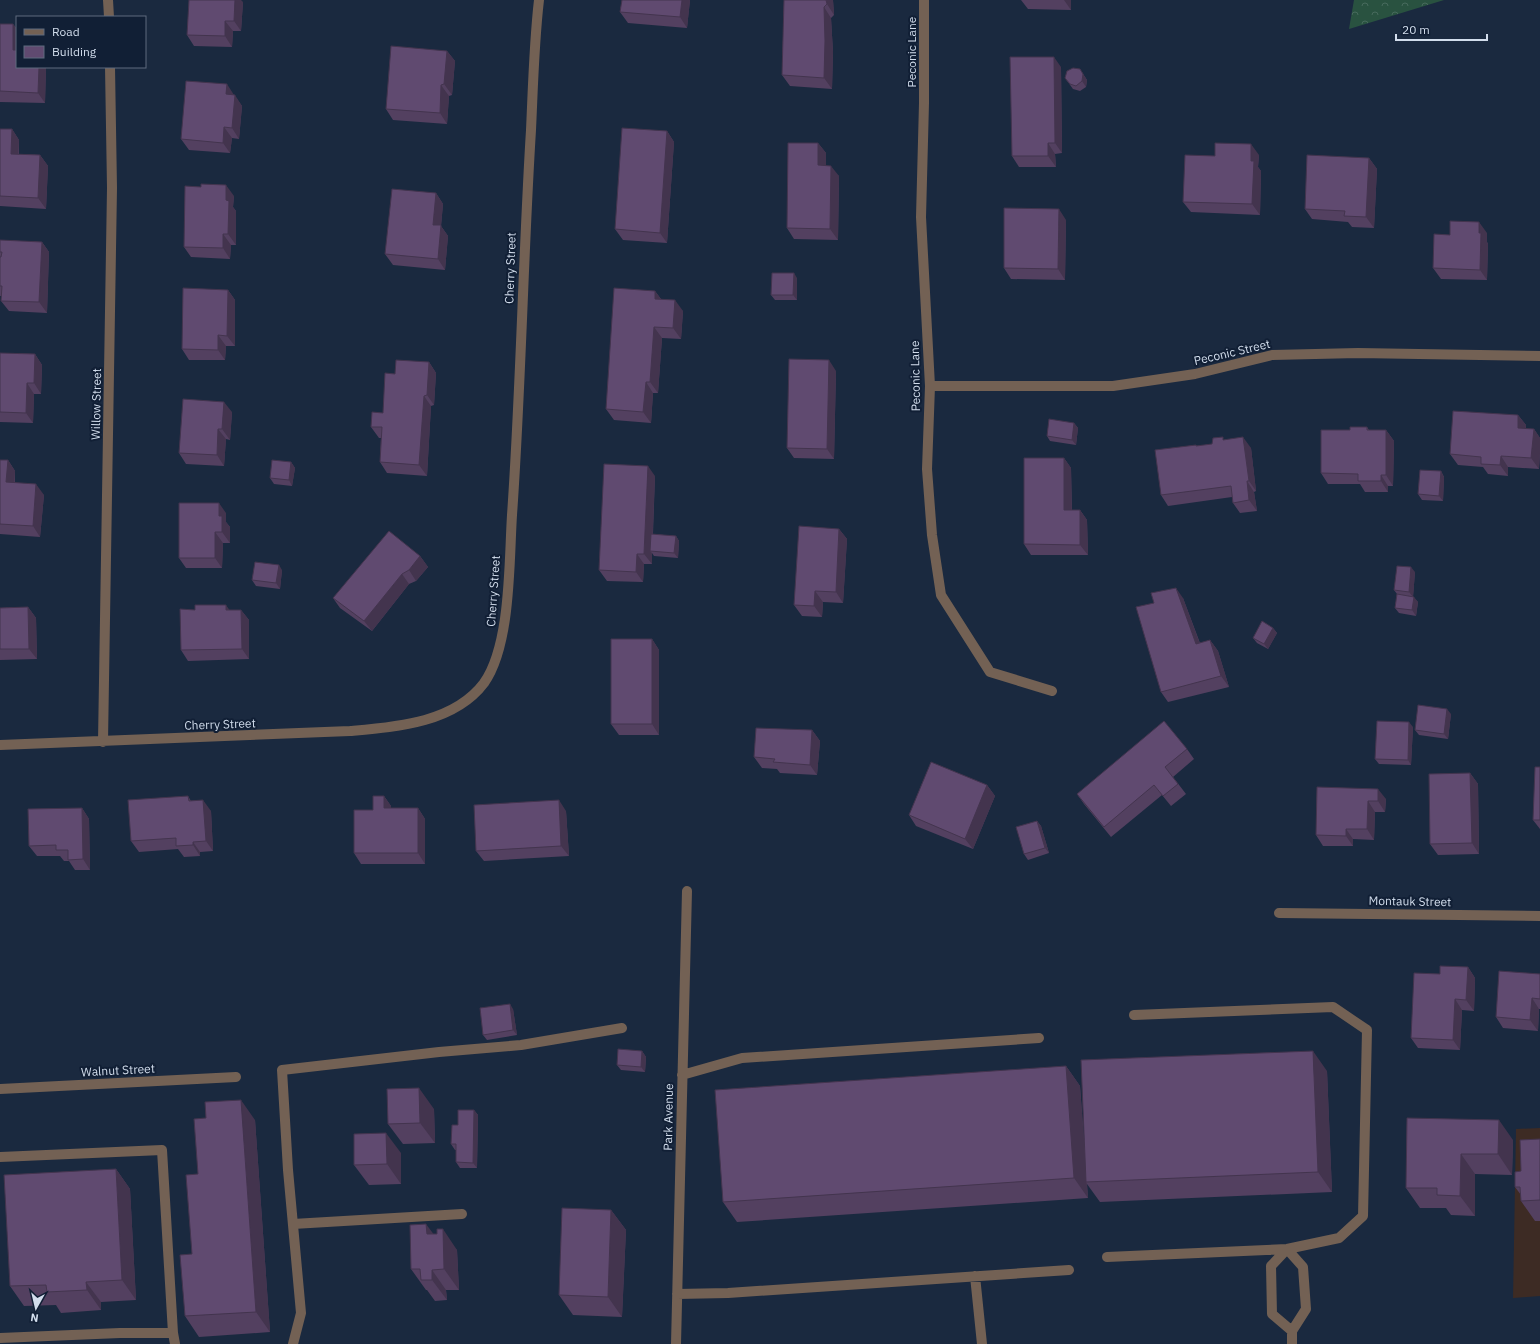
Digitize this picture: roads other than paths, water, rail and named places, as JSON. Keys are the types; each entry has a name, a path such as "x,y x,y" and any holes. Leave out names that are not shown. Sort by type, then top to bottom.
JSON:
{"street":[{"path":"108,0 109,16"},
{"name":"Cherry Street","path":"0,745 350,731 392,727 438,716 471,698 485,681 496,658 504,630 516,466 525,228 539,0"},
{"name":"Peconic Lane","path":"924,0 924,103 921,218 930,386 927,469 932,535 941,596 990,672 1052,691"},
{"name":"Willow Street","path":"103,742 112,188 110,68"},
{"name":"Peconic Street","path":"930,386 1113,386 1195,374 1272,355 1358,353 1540,356"},
{"name":"Park Avenue","path":"676,1344 687,891"},
{"name":"Montauk Street","path":"1279,913 1540,916"},
{"path":"1107,1257 1287,1249 1339,1238 1363,1216 1367,1030 1333,1007 1134,1015"},
{"path":"293,1344 301,1313 282,1070 439,1052 521,1045 622,1028"},
{"path":"682,1075 742,1058 1039,1038"},
{"name":"Walnut Street","path":"0,1090 236,1077"},
{"path":"0,1157 162,1150 173,1333 175,1344"},
{"path":"293,1224 462,1214"},
{"path":"1287,1249 1303,1267 1306,1310 1292,1330 1292,1344"},
{"path":"1287,1249 1271,1266 1272,1314 1292,1330"},
{"path":"677,1294 728,1293 1069,1270"},
{"path":"975,1276 982,1344"},
{"path":"0,1338 120,1333 173,1333"}]}
